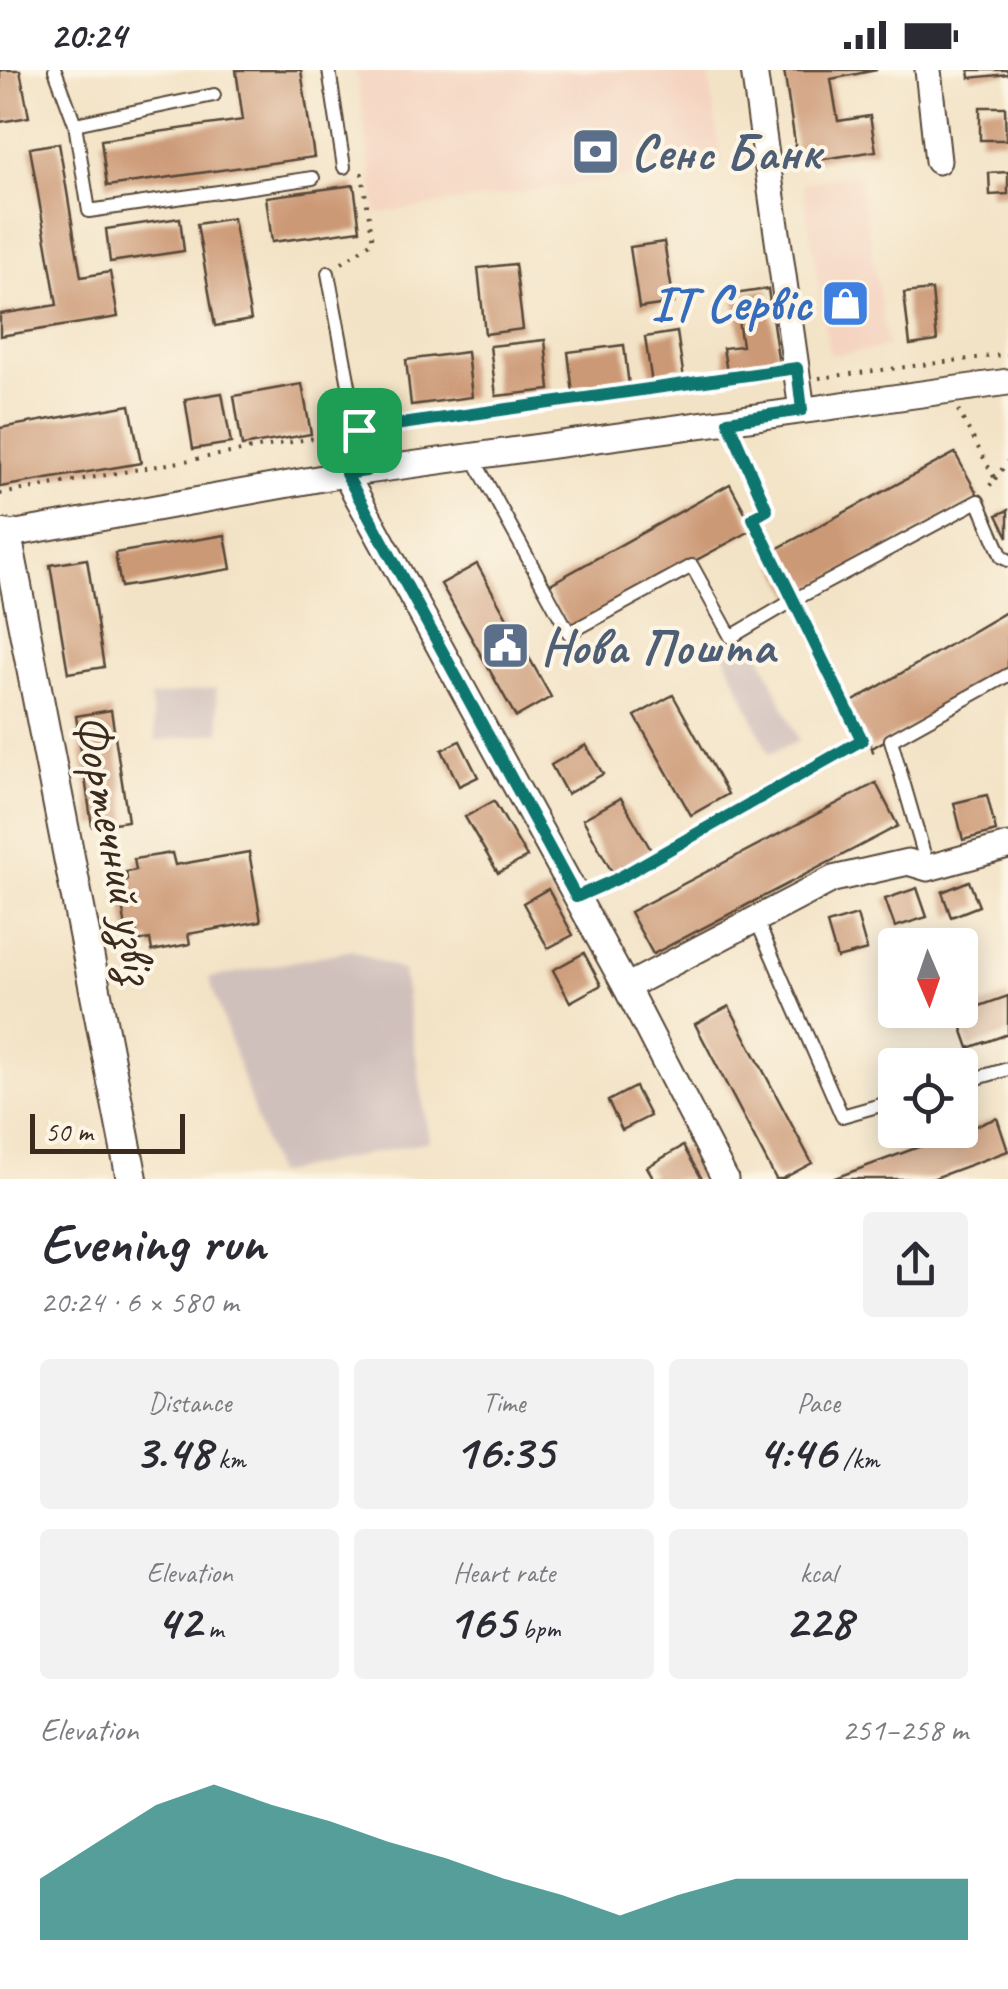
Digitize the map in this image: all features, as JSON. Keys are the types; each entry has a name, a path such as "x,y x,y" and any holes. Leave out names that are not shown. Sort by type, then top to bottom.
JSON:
{"street":[{"path":"754,70 802,410"},
{"path":"928,70 938,162"},
{"path":"3,535 356,472 1008,382"},
{"path":"356,472 725,1179"},
{"name":"Фортечний узвіз","path":"3,535 132,1179"},
{"path":"626,986 833,878 908,862 928,868 1008,846"}],"lane":[{"path":"55,70 75,124 89,211 314,178"},
{"path":"329,70 344,167"},
{"path":"75,124 214,95"},
{"path":"328,273 359,430 356,472"},
{"path":"472,456 569,633 692,566 731,637 978,501 1002,556 1008,560"},
{"path":"928,868 892,740 1008,675"},
{"path":"755,917 842,1116 878,1106"},
{"path":"978,1078 1008,1069"}],"path":[{"path":"328,273 374,240 362,174 344,167"},
{"path":"0,494 359,430 798,374 1008,354"},
{"path":"728,421 767,510 753,518 862,740 870,752 892,740"},
{"path":"994,479 1008,461"},
{"path":"576,897 617,879 862,740"}],"shaded area":[{"path":"356,70 708,70 722,163 377,214"},
{"path":"859,173 888,347 830,356 802,183"},
{"path":"754,640 799,741 769,754 724,653"},
{"path":"215,688 221,732 156,741 150,697"},
{"path":"352,950 403,971 429,1141 275,1174 209,978"}],"building":[{"path":"0,70 20,70 29,117 0,122"},
{"path":"236,70 301,70 314,157 107,186 101,140 243,120"},
{"path":"784,70 877,70 831,79 838,121 870,116 876,151 798,163"},
{"path":"969,70 1008,70 1008,74 970,78"},
{"path":"980,107 1005,107 1006,140 980,140"},
{"path":"59,143 81,277 110,272 118,317 0,336 0,314 57,305 30,148"},
{"path":"1008,172 1008,194 990,195 989,173"},
{"path":"354,185 360,230 272,242 266,197"},
{"path":"180,218 184,251 110,262 106,229"},
{"path":"233,218 251,320 215,326 197,224"},
{"path":"664,242 674,303 639,308 630,247"},
{"path":"515,264 523,329 485,334 478,268"},
{"path":"768,289 779,365 727,372 723,348 742,346 734,294"},
{"path":"932,290 937,341 910,345 904,293"},
{"path":"677,332 684,379 652,384 645,337"},
{"path":"545,340 550,390 496,396 490,346"},
{"path":"624,345 629,386 573,393 568,352"},
{"path":"467,352 472,397 411,405 406,360"},
{"path":"302,384 311,434 242,446 234,396"},
{"path":"222,393 231,443 193,449 185,399"},
{"path":"130,405 141,463 0,487 0,428"},
{"path":"955,453 979,497 794,598 769,553"},
{"path":"730,484 754,529 570,628 545,587"},
{"path":"1008,510 1008,537 997,515"},
{"path":"225,535 231,569 121,587 115,553"},
{"path":"87,559 104,667 68,673 50,565"},
{"path":"477,564 551,697 516,717 441,584"},
{"path":"1008,611 1008,669 872,748 847,705"},
{"path":"673,695 728,794 691,815 635,716"},
{"path":"111,710 128,821 92,826 76,716"},
{"path":"460,741 478,777 459,786 442,750"},
{"path":"586,745 603,774 567,794 551,765"},
{"path":"876,783 898,826 653,954 630,912"},
{"path":"987,795 996,831 963,840 954,803"},
{"path":"621,798 651,850 612,872 583,819"},
{"path":"494,801 527,857 498,873 465,817"},
{"path":"249,852 261,921 188,934 190,944 152,951 150,939 138,942 136,932 127,934 118,882 127,880 126,872 136,870 134,859 172,853 175,865"},
{"path":"969,881 979,906 951,917 942,892"},
{"path":"917,888 927,917 895,927 885,899"},
{"path":"548,889 573,935 548,948 523,903"},
{"path":"857,915 867,950 837,958 827,924"},
{"path":"584,953 601,985 570,1002 553,970"},
{"path":"1008,996 1008,1034 969,1048 962,1028 978,1028 978,1007"},
{"path":"729,1006 812,1163 782,1179 776,1179 695,1024"},
{"path":"635,1087 650,1116 622,1130 608,1101"},
{"path":"997,1118 1008,1151 932,1179 832,1179 916,1148 978,1148 978,1125"},
{"path":"683,1146 702,1179 654,1179 647,1167"}],"place":[{"name":"Сенс Банк","path":"596,152"},
{"name":"IT Сервіс","path":"846,303"},
{"name":"Нова Пошта","path":"506,646"}],"route":[{"path":"797,368 802,410 728,421 767,510 753,518 862,740 617,879 576,897 346,474 366,471 359,430 797,368"}]}
